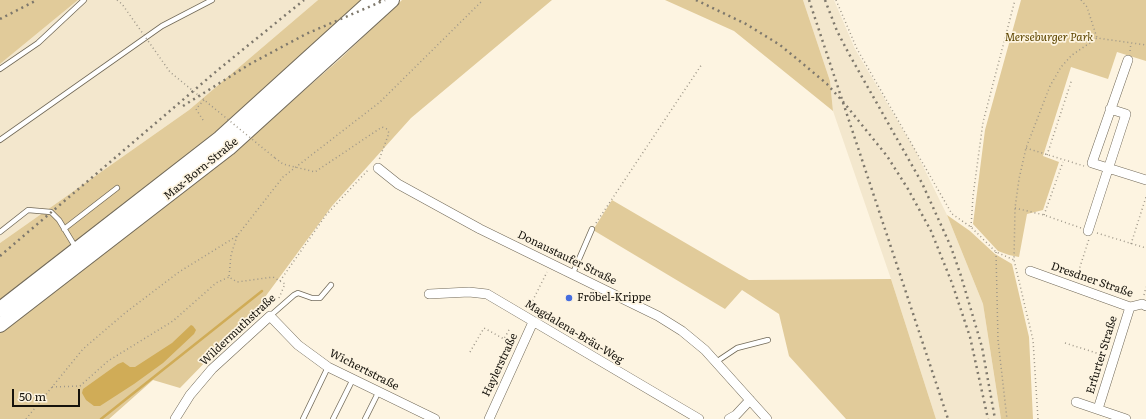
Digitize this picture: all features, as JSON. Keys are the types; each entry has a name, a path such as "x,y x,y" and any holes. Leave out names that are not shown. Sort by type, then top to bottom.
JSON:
{"main road":[{"name":"Max-Born-Straße","path":"0,309 220,138 372,0"},
{"name":"Max-Born-Straße","path":"0,325 229,148 392,0"}],"street":[{"path":"1128,60 1092,163 1146,180"},
{"path":"1089,234 1108,168 1126,114 1110,109"},
{"name":"Donaustaufer Straße","path":"378,168 398,184 480,229 658,316 682,331 705,350 767,419"},
{"name":"Dresdner Straße","path":"1030,271 1130,307 1142,304 1146,306"},
{"name":"Magdalena-Bräu-Weg","path":"429,294 469,292 487,294 699,419"},
{"name":"Erfurter Straße","path":"1098,409 1130,307"},
{"name":"Wichertstraße","path":"270,316 298,345 328,367 379,391 424,417 435,419"},
{"name":"Wildermuthstraße","path":"175,419 190,395 212,368 270,316"},
{"name":"Haylerstraße","path":"489,419 533,322"},
{"path":"729,419 736,415 750,400"},
{"name":"Erfurter Straße","path":"1076,402 1126,419"}],"lane":[{"path":"0,69 38,43 84,0"},
{"path":"0,140 162,26 212,0"},
{"path":"64,229 117,188"},
{"path":"0,232 28,210 51,212 77,250"},
{"path":"572,273 592,230"},
{"name":"Wildermuthstraße","path":"270,316 294,295 298,293 312,298 320,298 331,285"},
{"path":"716,362 737,348 768,340"},
{"path":"302,419 328,367"},
{"path":"333,419 353,379"},
{"path":"365,419 379,391"}],"path":[{"path":"117,0 122,4 170,72 283,164 315,172 382,127 387,129 389,133 378,168 373,167 365,172 326,216 280,281"},
{"path":"26,419 83,349 125,313 179,272 237,236 283,177 380,102 483,0"},
{"path":"836,0 858,49 952,214 971,227 996,252 1014,260"},
{"path":"971,227 972,196 983,122 1015,0"},
{"path":"1081,0 1087,7 1093,20 1097,38"},
{"path":"1038,419 1033,340 1014,260 1016,208 1019,179 1026,148 1043,100 1061,67 1072,55 1097,38 1146,45"},
{"path":"592,230 702,64"},
{"path":"1047,155 1072,79"},
{"path":"203,120 196,109 204,100"},
{"path":"1026,148 1063,161 1086,167 1092,163"},
{"path":"1044,215 1063,161"},
{"path":"1131,244 1146,197"},
{"path":"1073,287 1089,234"},
{"path":"229,277 231,255 237,236"},
{"path":"996,252 998,340 1007,419"},
{"path":"524,316 552,263"},
{"path":"229,277 237,282 273,277 285,284 270,316"},
{"path":"52,387 80,386 108,361 173,321 216,283 229,277"},
{"path":"470,352 484,328 504,339 510,328"},
{"path":"1065,343 1113,359"}],"shaded area":[{"path":"78,0 318,0 189,110 0,243 0,64"},
{"path":"803,0 834,0 855,49 916,152 947,215 983,304 1001,419 936,419 891,279 833,111 830,81"},
{"path":"191,325 196,330 194,334 163,363 134,384 100,406 94,406 86,400 82,393 83,389 118,364 123,362 130,367 135,367 172,343"}],"green space":[{"path":"0,0 78,0 0,64"},
{"path":"318,0 362,0 213,135 0,302 0,243 189,110"},
{"path":"402,0 552,0 411,118 332,206 254,312 180,388 153,380 109,419 0,419 0,333 233,153 340,59"},
{"path":"665,0 803,0 830,81 833,111 734,31"},
{"name":"Merseburger Park","path":"1021,0 1146,0 1146,61 1117,52 1108,79 1071,67 1043,156 1059,162 1043,210 1027,214 1019,257 998,251 973,224 985,130"},
{"path":"612,200 749,280 891,279 936,419 846,419 789,356 779,314 742,290 725,309 593,230"},
{"path":"947,215 970,231 995,254 1012,264 1029,337 1033,419 1001,419 983,304"}],"waterway":[{"path":"101,419 262,291"}],"railway":[{"path":"0,19 37,0"},
{"path":"0,256 219,69 304,0"},
{"path":"183,106 250,64 306,34 385,0"},
{"path":"696,0 746,24 780,45 827,84 887,156 908,189 931,231 952,283 970,337 988,419"},
{"path":"809,0 948,419"},
{"path":"825,0 837,31 922,183 951,247 982,347 995,419"}],"place":[{"name":"Fröbel-Krippe","path":"569,298"}]}
